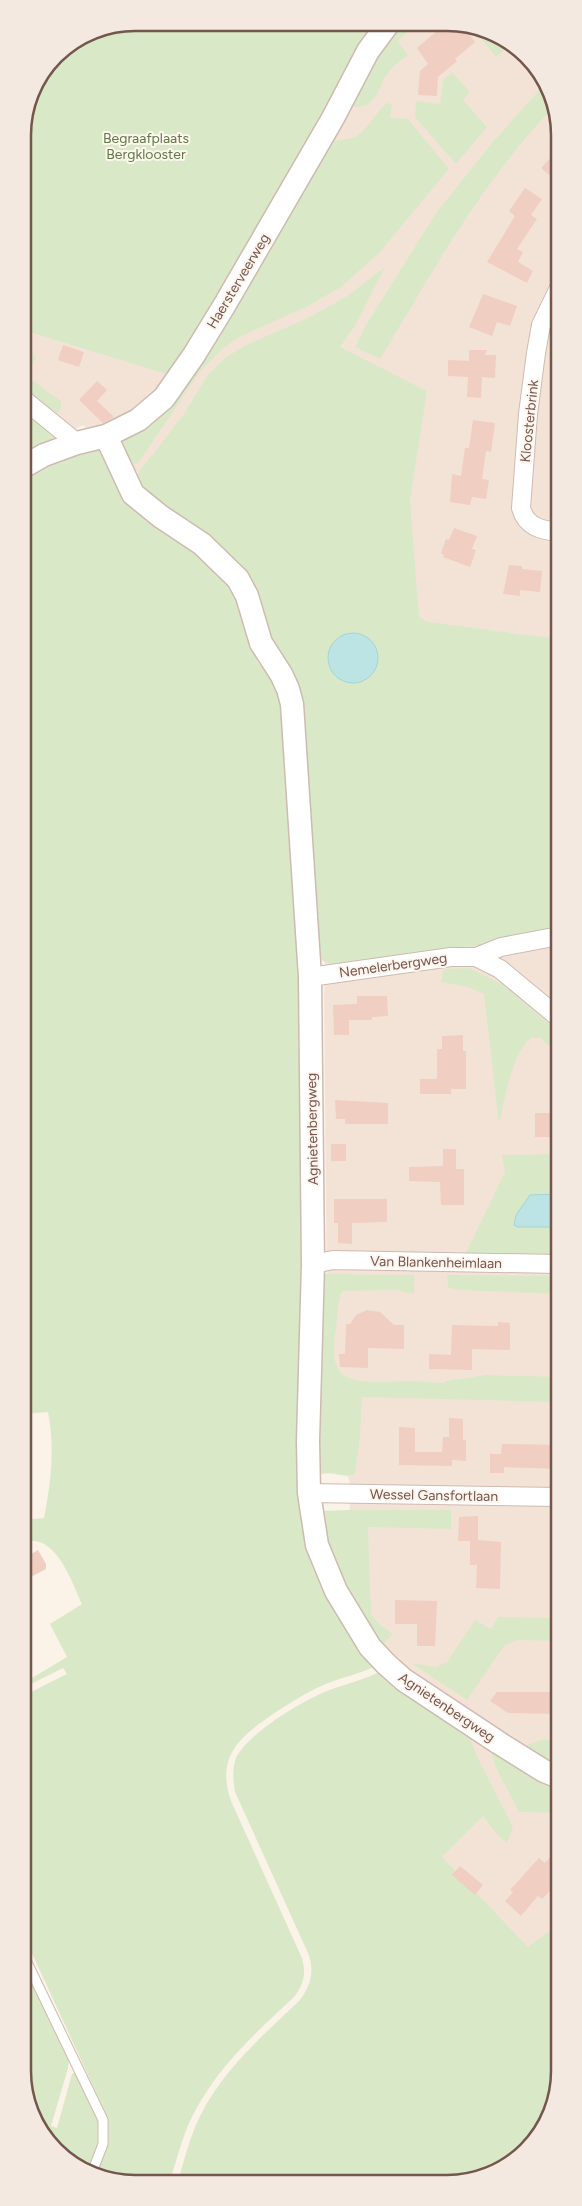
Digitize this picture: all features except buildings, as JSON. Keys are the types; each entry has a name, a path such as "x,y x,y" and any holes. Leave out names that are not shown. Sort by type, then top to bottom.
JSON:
{"street":[{"name":"Haersterveerweg","path":"31,462 44,455 77,443 106,436 138,420 164,398 290,194 342,103 368,51 383,31"},
{"name":"Kloosterbrink","path":"551,304 542,325 536,353 521,508 523,516 535,528 551,531"},
{"path":"31,406 77,443"},
{"name":"Agnietenbergweg","path":"106,436 133,494 160,516 202,544 238,579 251,606 261,643 288,689 293,720 310,978 313,1264 308,1375 309,1493 317,1545 336,1591 370,1647 404,1680 518,1755 551,1773"},
{"name":"Nemelerbergweg","path":"310,978 451,956 476,957 501,947 551,938"},
{"name":"Nemelerbergweg","path":"476,957 500,969 551,1011"},
{"name":"Van Blankenheimlaan","path":"313,1264 333,1260 551,1264"},
{"name":"Wessel Gansfortlaan","path":"309,1493 551,1497"}],"lane":[{"path":"31,1969 103,2120 103,2144 94,2166"}],"shaded area":[{"path":"135,31 447,31 467,33 499,45 520,62 533,77 543,95 550,122 551,135 551,1940 523,1966 415,1845 411,1707 349,1592 350,1483 328,1414 324,994 332,755 169,500 83,425 31,452 31,128 33,115 42,89 57,67 77,49 95,39 115,33"}],"green space":[{"name":"Begraafplaats Bergklooster","path":"135,31 373,31 353,63 173,376 31,332 31,128 33,115 42,89 57,67 77,49 95,39 115,33"},
{"path":"393,31 409,31 398,41 408,55 389,71 373,100 363,106 355,107 353,104 354,95"},
{"path":"487,39 505,49 496,57 482,40"},
{"path":"452,72 470,92 463,100 487,127 456,164 415,117 416,101 440,104 443,80"},
{"path":"540,89 548,113 503,166 459,229 380,359 355,347 366,325 436,213 492,143"},
{"path":"387,103 392,104 390,118 408,119 449,169 379,253 341,287 306,307 241,336 223,348 200,372 138,463 126,466 120,443 330,142 351,138 359,134"},
{"path":"385,267 355,326 340,347 427,391 410,500 419,617 428,622 551,638 551,932 480,945 334,965 323,961 319,956 304,778 255,606 142,492 135,477 184,414 207,376 225,358 246,345 308,318 346,297","holes":["349,633 376,670 365,681 336,677 328,664 335,641"]},
{"path":"31,351 36,358 31,366"},
{"path":"31,379 61,401 61,407 55,417 31,398"},
{"path":"31,412 54,431 52,441 31,455"},
{"path":"97,444 218,567 243,605 258,663 271,676 280,694 303,937 301,1488 376,1666 326,1684 287,1705 252,1729 235,1748 229,1759 226,1771 231,1801 301,1956 304,1978 294,1997 235,2055 210,2087 189,2123 172,2175 128,2175 98,2167 107,2144 106,2114 31,1951 31,1692 67,1674 63,1668 31,1684 31,1676 32,1678 67,1657 50,1624 82,1604 61,1561 53,1551 45,1544 31,1541 31,1519 44,1518 49,1491 52,1452 48,1412 31,1413 31,470"},
{"path":"469,968 504,985 551,1026 551,1047 541,1038 531,1038 518,1055 510,1078 499,1124 484,994 468,987 441,982 444,969"},
{"path":"551,1154 551,1193 548,1193 517,1227 551,1227 551,1265 461,1263 505,1172 502,1155"},
{"path":"322,1274 414,1275 414,1294 395,1290 342,1291 338,1305 334,1350 335,1360 339,1370 351,1379 371,1382 409,1381 444,1383 486,1375 551,1377 551,1402 362,1397 355,1474 347,1476 331,1473 322,1474 318,1471"},
{"path":"447,1275 551,1276 551,1294 457,1290 448,1287"},
{"path":"451,1510 451,1529 368,1527 371,1614 378,1623 393,1634 383,1644 373,1635 333,1568 321,1511"},
{"path":"498,1617 551,1618 551,1641 517,1640 504,1646 467,1700 411,1663 436,1667 447,1662 475,1620 491,1629"},
{"path":"381,1671 469,1733 475,1752 513,1827 507,1843 496,1833 483,1816 442,1857 528,1947 551,1930 551,2078 543,2111 525,2139 505,2157 487,2167 460,2174 180,2175 195,2127 215,2091 240,2059 299,2001 311,1978 308,1953 235,1792 233,1775 236,1758 251,1739 290,1710 327,1691"},
{"path":"544,1739 551,1741 551,1762 524,1746"},
{"path":"491,1752 551,1786 551,1813 519,1812 497,1770"},
{"path":"31,1982 69,2058 68,2068 51,2126 57,2128 72,2074 76,2072 98,2121 100,2133 90,2165 77,2157 49,2129 37,2104 33,2091 31,2071"}],"water":[{"path":"348,633 358,633 371,640 378,653 378,663 371,676 358,683 348,683 339,679 332,672 328,663 328,653 332,644 339,637"},
{"path":"551,1194 551,1227 517,1227 514,1225 516,1215 530,1195"}]}
